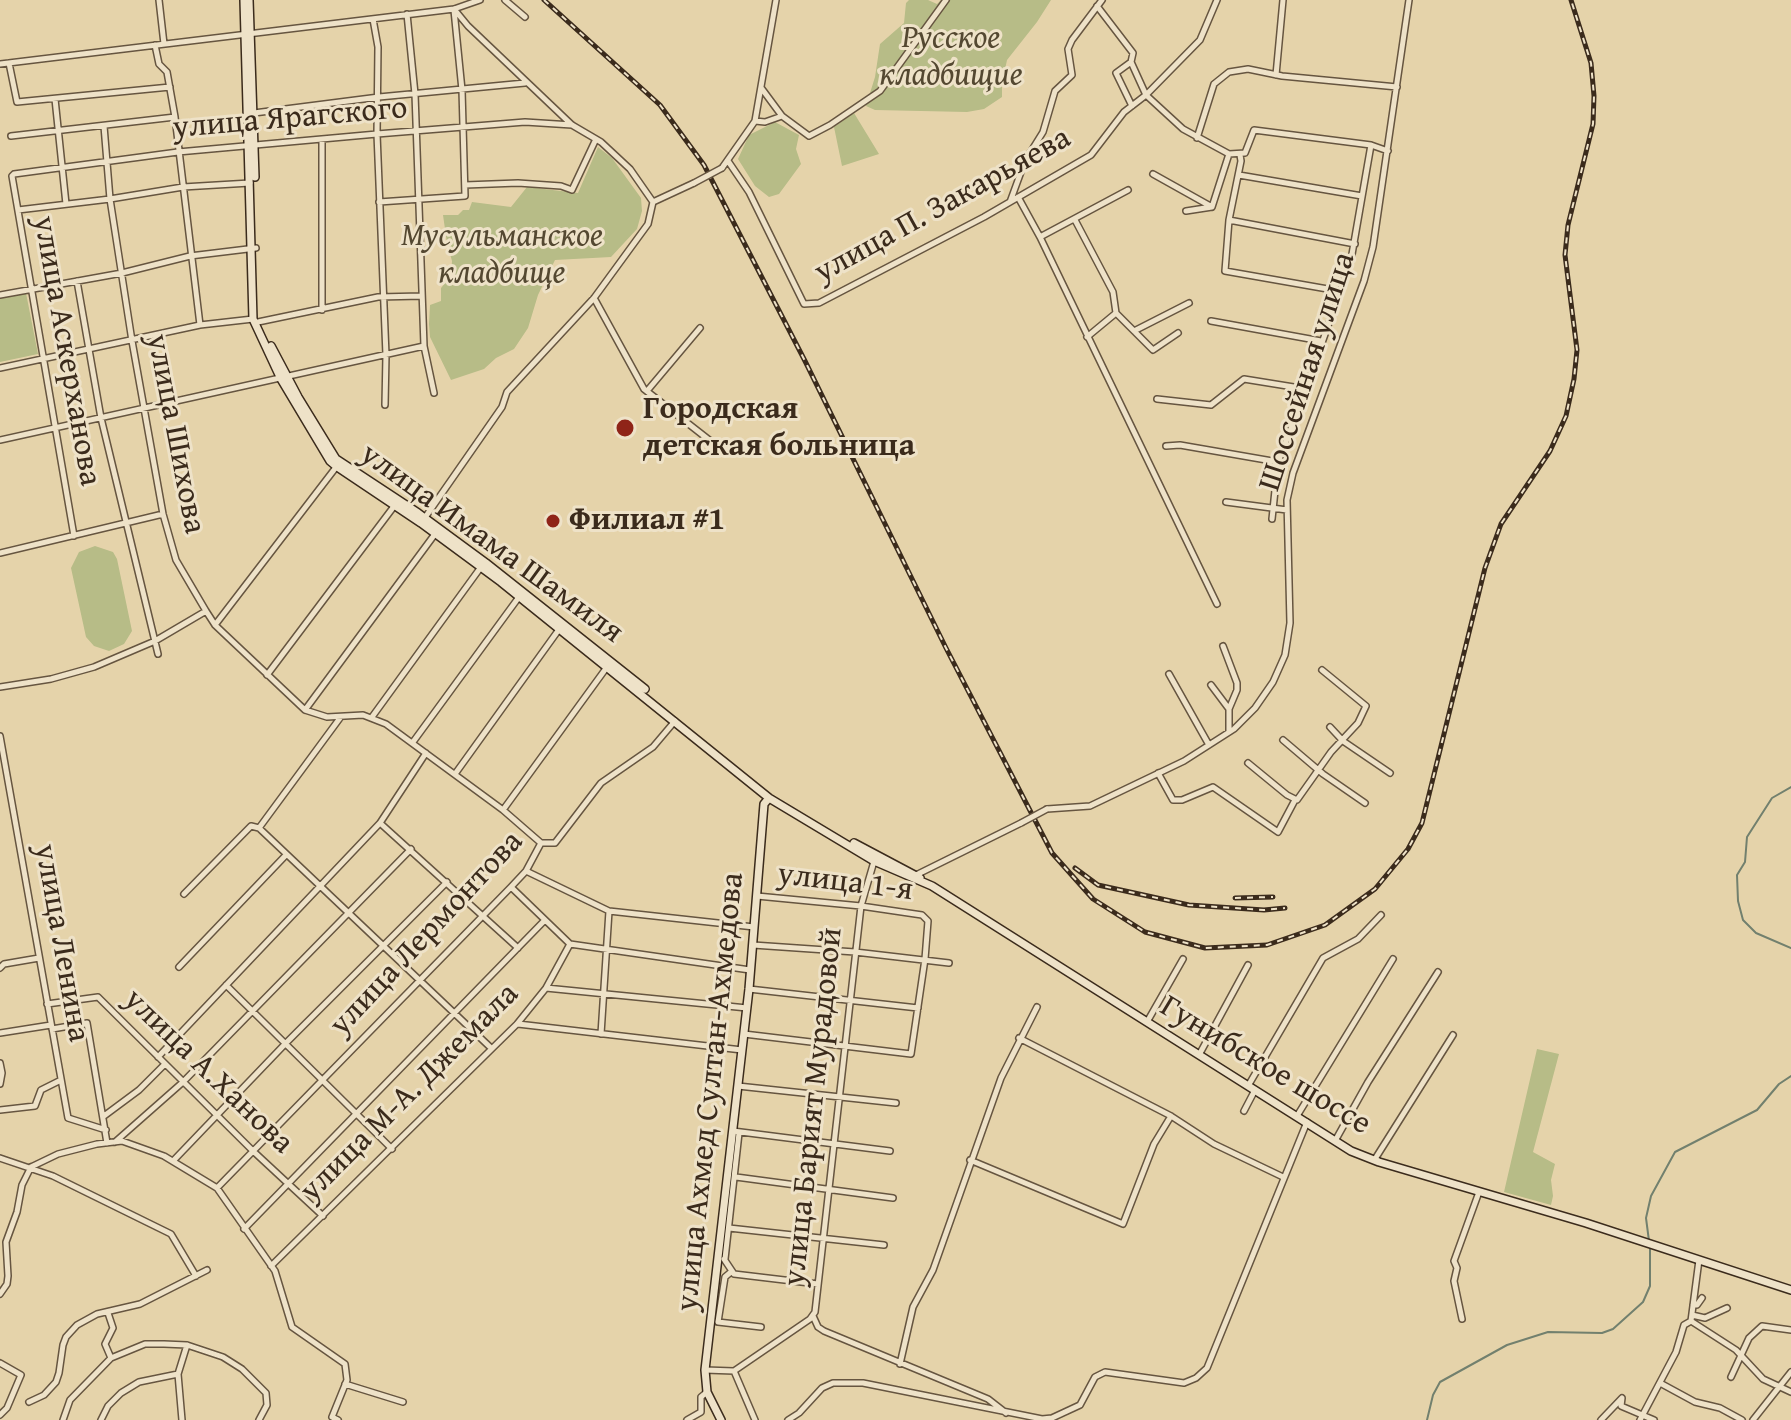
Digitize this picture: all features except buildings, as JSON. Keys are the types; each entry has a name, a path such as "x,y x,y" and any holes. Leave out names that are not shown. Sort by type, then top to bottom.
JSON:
{"main road":[{"name":"улица Имама Шамиля","path":"246,0 254,113 250,183 254,248"},
{"name":"улица Имама Шамиля","path":"248,35 256,320 330,461 398,501 562,626 766,791 875,858"},
{"name":"улица Имама Шамиля","path":"338,464 423,521 435,534 562,626 769,798 914,877"},
{"name":"улица Ахмед Султан-Ахмедова","path":"707,1392 705,1370 714,1322 736,1132 737,1086 749,989 764,804 769,798"},
{"name":"Гунибское шоссе","path":"914,877 1335,1141 1375,1159 1699,1260"},
{"path":"1699,1260 1791,1290"},
{"path":"707,1392 721,1420"}],"street":[{"path":"159,0 164,44"},
{"path":"0,64 454,9 480,0"},
{"path":"505,0 525,17"},
{"path":"653,202 722,168 738,141 755,121 776,0"},
{"path":"762,89 782,116 809,136 872,97 889,79 946,0"},
{"path":"1009,203 1025,161 1043,132 1055,91 1072,75 1068,49 1072,40 1102,0"},
{"name":"улица П. Закарьяева","path":"728,161 749,192 804,304 819,303 1009,203 1091,155 1124,112 1146,95 1200,40 1217,0"},
{"path":"1276,75 1283,0"},
{"name":"Шоссейная улица","path":"914,877 1047,809 1090,806 1158,773 1229,732 1255,708 1273,682 1285,655 1290,623 1287,510 1293,473 1373,247 1409,0"},
{"path":"1097,6 1133,53 1131,62 1146,95 1183,129 1229,154 1245,153 1254,130 1371,145 1388,151"},
{"path":"423,521 502,407 507,392 594,298 648,224 653,202 630,169 596,139 572,125 454,9"},
{"path":"379,202 465,196 462,90 454,9"},
{"path":"407,14 415,94 424,346 434,393"},
{"path":"373,19 378,47 377,134 386,355 385,405"},
{"path":"155,45 159,64 167,72 175,117 200,325"},
{"path":"1131,62 1116,73 1132,106"},
{"path":"9,63 17,102 170,87"},
{"path":"1197,138 1214,84 1229,72 1248,69 1276,75 1397,87"},
{"path":"254,113 526,83"},
{"path":"55,99 66,204"},
{"path":"755,121 765,122 782,116"},
{"path":"11,136 175,117"},
{"name":"улица Ярагского","path":"14,174 178,152 377,134 525,122 572,125"},
{"name":"улица Шихова","path":"104,126 110,199 132,341 163,514 176,560 215,625 305,710"},
{"path":"465,185 518,183 561,186 572,190 596,139"},
{"path":"322,140 322,310"},
{"path":"1272,519 1278,462 1355,244 1371,145"},
{"path":"1212,207 1229,154"},
{"path":"1240,155 1229,220 1225,271 1339,291"},
{"name":"улица Аскерханова","path":"14,174 74,536"},
{"path":"1153,174 1212,207"},
{"path":"1239,175 1362,196"},
{"path":"18,210 183,187 250,183"},
{"path":"1040,237 1128,190"},
{"path":"1018,197 1217,604"},
{"path":"1186,211 1212,207"},
{"path":"1075,220 1113,292 1116,313 1153,350 1178,333"},
{"path":"1229,220 1355,244"},
{"path":"0,295 122,273 190,256 254,248"},
{"path":"77,281 101,418 158,654"},
{"path":"0,368 200,325 322,310 383,297 422,296"},
{"path":"594,298 647,391 713,443"},
{"path":"1134,331 1189,303"},
{"path":"1087,337 1116,313"},
{"path":"1211,321 1321,341"},
{"path":"647,391 700,328"},
{"path":"0,440 424,346"},
{"path":"1157,399 1211,405 1244,379 1306,389"},
{"path":"1166,446 1180,445 1278,462"},
{"path":"215,625 338,464"},
{"path":"267,675 398,501"},
{"path":"1226,502 1287,510"},
{"path":"0,553 163,514"},
{"path":"435,534 305,710 317,715 372,717 413,742 541,843"},
{"path":"372,717 481,567"},
{"path":"413,742 519,597"},
{"path":"0,687 51,679 94,667 155,641 206,611"},
{"path":"455,774 562,626"},
{"path":"1223,646 1237,683 1229,709 1229,732"},
{"path":"503,810 607,666"},
{"path":"1158,773 1173,800 1182,800 1213,787 1278,832 1295,800 1331,752 1358,723 1366,706 1322,670"},
{"path":"1169,674 1209,745"},
{"path":"1211,685 1229,709"},
{"path":"259,828 341,717"},
{"name":"улица Лермонтова","path":"217,1188 511,887 526,871 541,843 555,843 601,783 653,747 675,721"},
{"path":"1330,727 1343,741 1390,773"},
{"name":"улица Ленина","path":"0,736 68,1118 106,1130"},
{"path":"1283,740 1365,803"},
{"path":"158,1057 380,823 426,753"},
{"path":"1248,763 1295,800"},
{"path":"0,802 11,800"},
{"path":"380,823 518,948"},
{"path":"184,894 251,826 259,828 490,1048"},
{"path":"110,1142 183,1082 411,849"},
{"path":"179,967 286,854"},
{"name":"улица Барият Мурадовой","path":"734,1371 813,1316 861,906 875,858"},
{"path":"526,871 609,911 754,927"},
{"path":"173,1161 447,882"},
{"path":"511,887 570,944 750,970"},
{"name":"улица 1-я","path":"757,896 861,906 927,917 925,959"},
{"path":"601,1034 609,911"},
{"path":"1244,1111 1251,1088 1323,958 1358,939 1381,915"},
{"path":"244,1229 544,921"},
{"name":"улица М-А. Джемала","path":"271,1266 517,1024 546,988 570,944"},
{"path":"753,945 949,963"},
{"path":"0,968 4,964 39,958"},
{"path":"744,1034 911,1054 925,959"},
{"path":"1147,1022 1183,959"},
{"path":"1297,1116 1393,959"},
{"path":"1199,1055 1248,965"},
{"path":"1335,1141 1368,1082 1438,972"},
{"path":"226,985 358,1112 392,1149"},
{"path":"546,988 747,1008"},
{"path":"749,989 918,1008"},
{"name":"улица А.Ханова","path":"47,1004 98,997 323,1216"},
{"path":"900,1364 913,1307 933,1270 1001,1078 1037,1007"},
{"path":"0,1033 87,1023 110,1142"},
{"path":"517,1024 742,1050"},
{"path":"1375,1159 1453,1035"},
{"path":"1019,1038 1171,1116 1214,1144 1283,1177"},
{"path":"0,1063 0,1084"},
{"path":"104,1116 139,1090 165,1064"},
{"path":"0,1110 35,1106 41,1090 61,1080"},
{"path":"737,1086 896,1103"},
{"path":"970,1160 1123,1224 1154,1144 1171,1116"},
{"path":"788,1420 799,1413 822,1388 849,1381 1034,1419 1052,1418 1084,1402 1095,1377 1105,1372 1184,1383 1196,1378 1207,1368 1307,1122"},
{"path":"818,1284 731,1272 721,1258 729,1228 736,1177 736,1132 890,1151"},
{"path":"0,1294 8,1276 6,1242 17,1212 22,1185 31,1167 58,1154 122,1141 173,1161 217,1188 271,1266 292,1327 345,1364 345,1384 332,1417 338,1420"},
{"path":"0,1158 31,1167 171,1234 196,1276"},
{"path":"736,1177 893,1198"},
{"path":"1462,1319 1454,1281 1457,1268 1454,1261 1479,1192"},
{"path":"729,1228 884,1245"},
{"path":"1692,1318 1699,1260"},
{"path":"29,1402 44,1395 56,1382 63,1345 70,1331 97,1314 140,1304 207,1270"},
{"path":"731,1272 725,1277 714,1322 761,1327"},
{"path":"1693,1305 1697,1305 1702,1298"},
{"path":"1641,1417 1676,1352 1684,1325 1692,1318 1705,1318 1727,1308"},
{"path":"108,1313 113,1328 105,1348 111,1358"},
{"path":"813,1316 818,1327 824,1331 988,1399 1007,1414"},
{"path":"1692,1318 1736,1350 1763,1379 1791,1392"},
{"path":"1731,1377 1749,1338 1762,1326 1791,1330"},
{"path":"63,1420 70,1400 111,1358 145,1344 187,1345 232,1362 261,1387 268,1398 259,1420"},
{"path":"182,1420 178,1374 187,1345"},
{"path":"0,1363 21,1375 7,1408 0,1415"},
{"path":"705,1370 734,1371 755,1420"},
{"path":"1753,1420 1791,1372"},
{"path":"101,1420 108,1406 121,1393 139,1382 178,1374"},
{"path":"1660,1383 1695,1402 1720,1408 1742,1420"},
{"path":"345,1384 403,1402"},
{"path":"687,1420 701,1412 701,1397 707,1392"},
{"path":"1601,1420 1622,1398 1621,1406 1654,1420"}],"green space":[{"name":"Русское кладбищие","path":"909,0 928,0 937,4 941,0 1051,0 1007,60 1002,97 984,109 967,112 875,110 866,106 880,44 904,23"},
{"path":"854,113 879,154 842,166 834,127"},
{"path":"775,122 799,135 796,149 801,164 779,194 769,197 755,186 738,159 749,135"},
{"name":"Мусульманское кладбище","path":"598,147 612,158 641,198 642,211 637,229 611,257 555,260 538,295 528,328 514,349 496,358 484,369 451,380 430,337 429,324 430,305 441,301 441,288 451,276 452,261 443,215 458,215 463,210 469,210 472,202 511,207 527,187 578,193"},
{"path":"26,293 38,354 0,362 0,298"},
{"path":"95,546 113,552 117,559 132,631 124,644 109,651 94,646 86,637 71,568 79,552"},
{"path":"1537,1049 1559,1054 1533,1152 1555,1164 1551,1180 1551,1205 1504,1192"}],"waterway":[{"path":"1791,787 1772,798 1747,837 1745,862 1737,875 1738,901 1743,920 1756,933 1791,948"},
{"path":"1649,1241 1646,1218 1651,1196 1675,1152 1757,1110 1779,1084 1791,1076"},
{"path":"1427,1420 1433,1395 1440,1382 1507,1345 1548,1332 1602,1333 1613,1329 1643,1302 1650,1286 1650,1247"}],"railway":[{"path":"544,0 660,105 704,165 1052,853 1093,899 1145,932 1205,948 1267,945 1325,925 1375,889 1408,849 1422,823 1485,568 1501,524 1550,451 1566,416 1574,379 1577,350 1565,255 1568,225 1593,124 1594,96 1591,63 1571,0"},
{"path":"1075,868 1098,885 1189,905 1264,910 1285,908"},
{"path":"1235,898 1273,897"}],"place":[{"name":"Городская детская больница","path":"625,428"},
{"name":"Филиал #1","path":"553,521"}]}
